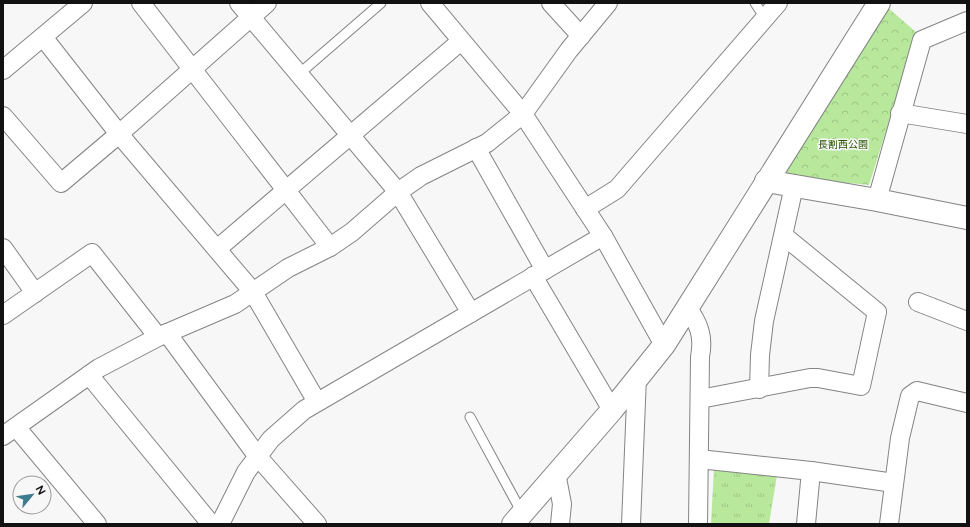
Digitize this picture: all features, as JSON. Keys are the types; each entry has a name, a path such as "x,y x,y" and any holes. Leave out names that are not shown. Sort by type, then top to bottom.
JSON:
{"street":[{"path":"3,70 83,3"},
{"path":"141,3 330,247"},
{"path":"239,3 398,192 471,313"},
{"path":"3,116 61,183 119,134 267,3"},
{"path":"430,3 523,114 603,236 664,345"},
{"path":"551,3 581,36"},
{"path":"96,524 9,432 99,368 163,335 236,304 288,268 330,247 352,232 398,192 421,176 487,143 523,114 581,36 608,3"},
{"path":"585,209 617,189 760,10 778,3"},
{"path":"517,519 612,410 664,345 879,3"},
{"path":"877,200 900,113 922,40 967,21"},
{"path":"43,37 119,134 253,292 317,402"},
{"path":"217,249 461,40"},
{"path":"900,113 967,124"},
{"path":"476,148 539,273 612,410"},
{"path":"766,181 877,200 967,218"},
{"path":"759,389 760,355 764,321 794,186"},
{"path":"220,524 246,472 271,439 304,410 603,236"},
{"path":"700,399 759,389 810,378 818,378 861,386 877,312 784,236"},
{"path":"3,248 36,293"},
{"path":"3,315 92,253 163,335 258,457 317,524"},
{"path":"918,302 967,321"},
{"path":"687,307 698,325 703,346 700,358 698,524"},
{"path":"89,375 211,524"},
{"path":"631,524 637,377"},
{"path":"889,524 900,438 910,396 916,390 967,403"},
{"path":"699,459 811,471 894,483"},
{"path":"806,524 811,471"},
{"path":"556,473 562,504 560,524"}],"lane":[{"path":"299,74 381,3"},
{"path":"470,417 517,519"}],"green space":[{"name":"長割西公園","path":"886,6 917,33 869,185 779,176"},
{"path":"714,469 777,475 769,524 711,524"}]}
